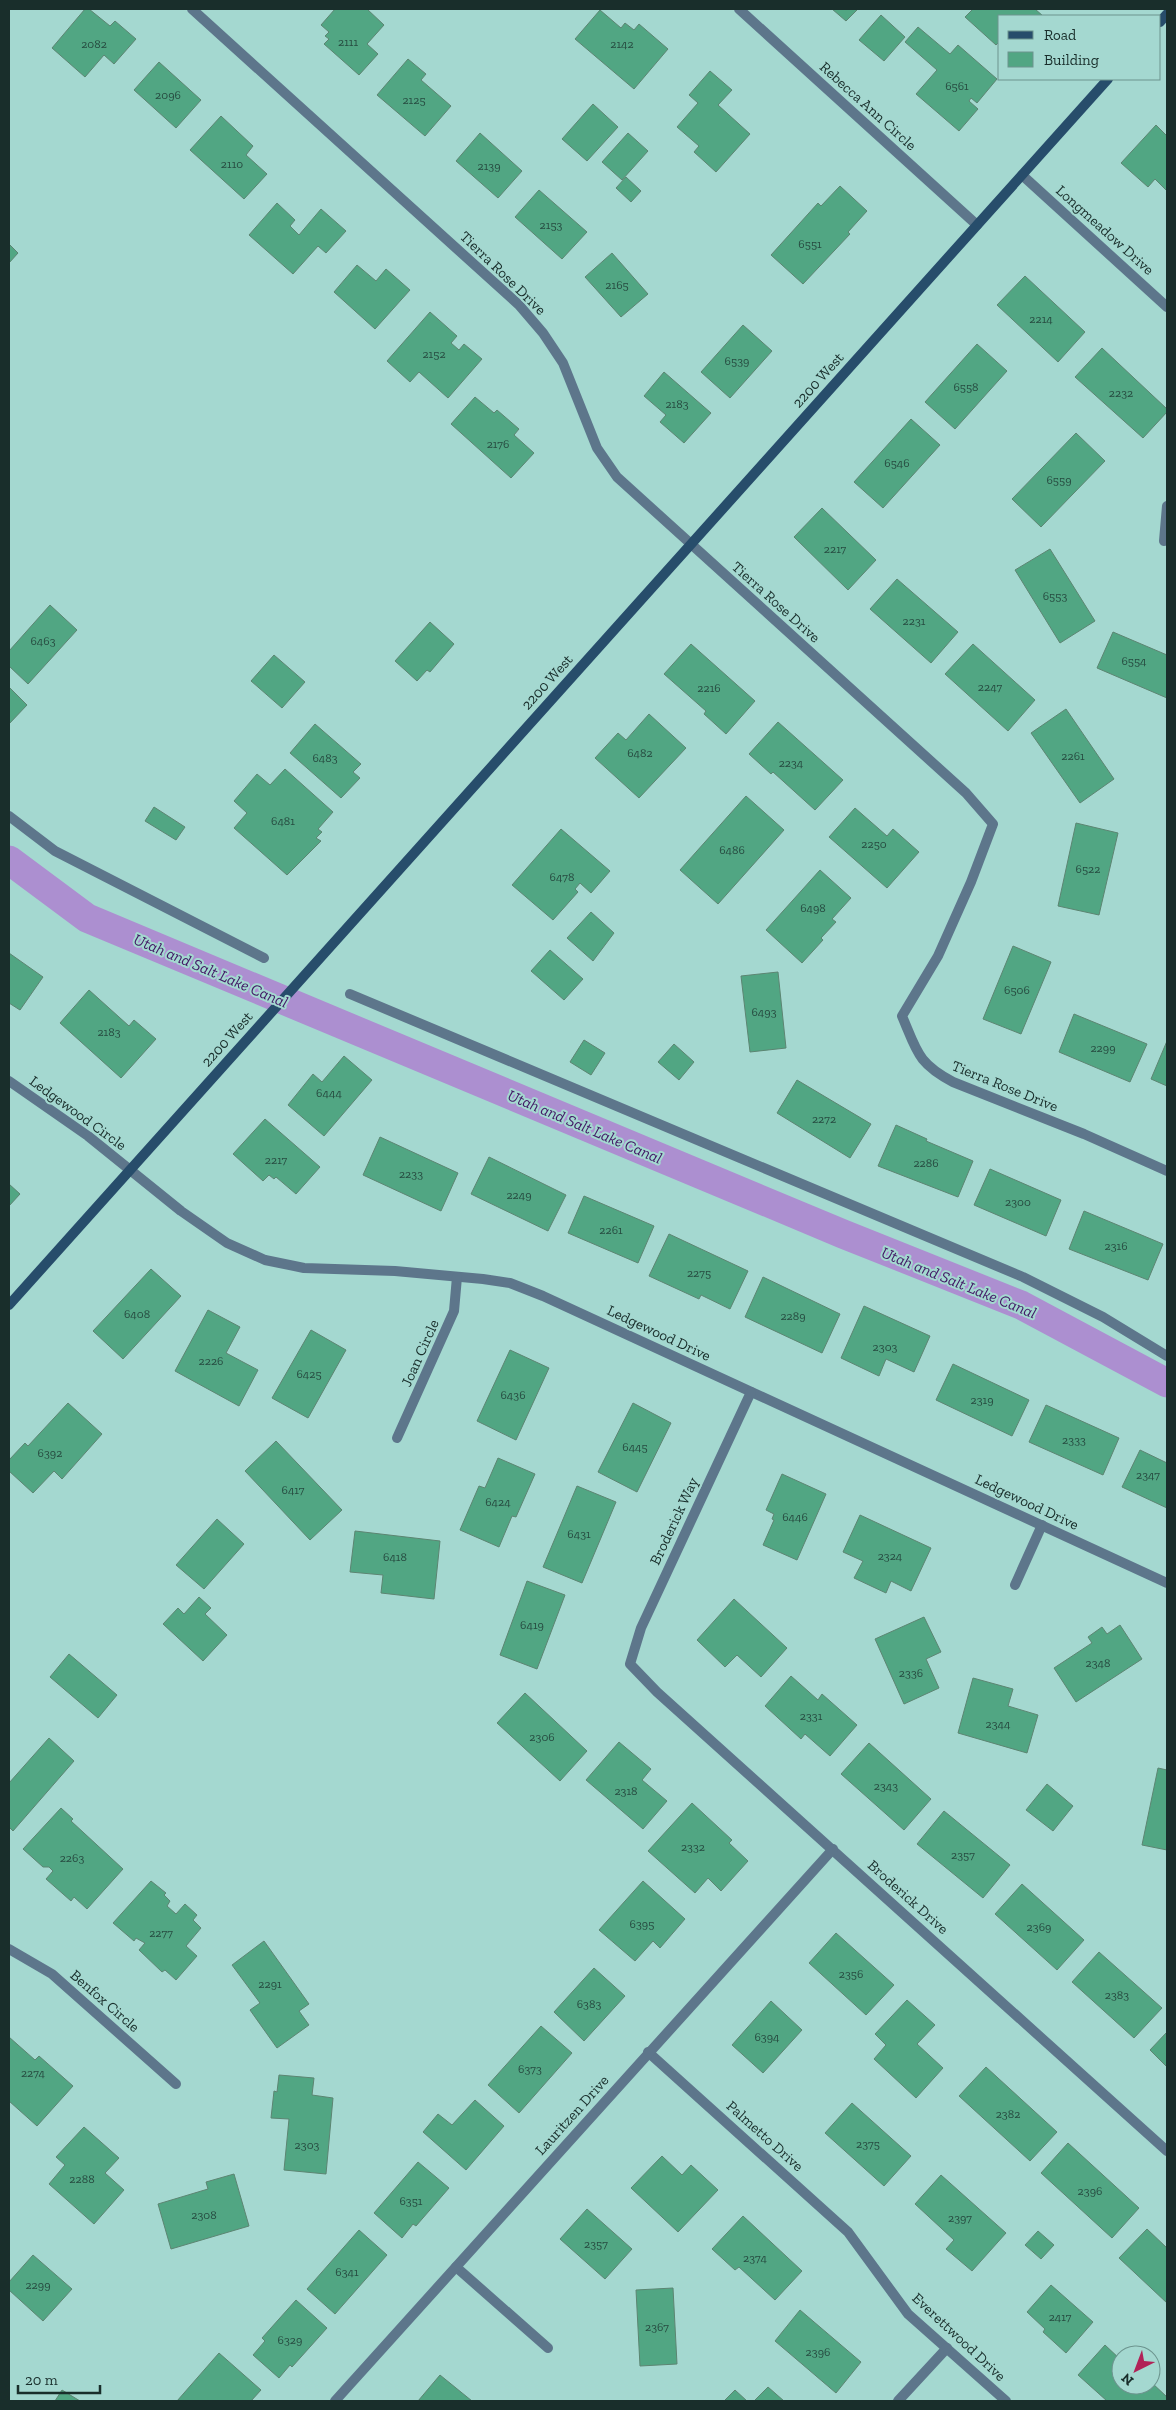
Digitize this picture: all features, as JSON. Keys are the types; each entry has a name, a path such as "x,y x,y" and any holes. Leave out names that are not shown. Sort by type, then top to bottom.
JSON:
{"street":[{"name":"Tierra Rose Drive","path":"192,9 519,305 543,333 563,363 597,448 617,477 966,793 993,824 971,882 938,956 902,1016 922,1061 937,1073 953,1082 1084,1134 1167,1171"},
{"name":"Rebecca Ann Circle","path":"739,9 977,225"},
{"name":"2200 West","path":"9,1305 1107,80"},
{"name":"Longmeadow Drive","path":"1022,175 1167,307"},
{"path":"1164,541 1167,506"},
{"path":"9,816 55,851 264,958"},
{"path":"350,994 1023,1277 1103,1317 1167,1356"},
{"name":"Ledgewood Circle","path":"9,1081 88,1136 130,1169"},
{"name":"Ledgewood Drive","path":"130,1169 181,1211 227,1243 265,1260 304,1268 395,1271 510,1283 543,1296 1167,1583"},
{"name":"Joan Circle","path":"397,1438 454,1311 457,1277"},
{"name":"Broderick Way","path":"630,1664 641,1628 751,1392"},
{"path":"1015,1585 1042,1525"},
{"name":"Broderick Drive","path":"630,1664 658,1692 1167,2151"},
{"name":"Lauritzen Drive","path":"335,2401 648,2052 833,1850"},
{"name":"Benfox Circle","path":"9,1949 52,1974 176,2084"},
{"name":"Palmetto Drive","path":"648,2052 860,2245"},
{"name":"Everettwood Drive","path":"860,2245 908,2314 1006,2401"},
{"path":"456,2267 548,2348"},
{"path":"898,2401 947,2348"}],"building":[{"path":"85,9 89,9 110,26 115,21 136,39 114,64 104,55 85,77 52,48"},
{"path":"335,9 367,9 384,25 367,44 378,54 359,75 324,44 329,39 325,36 329,32 321,25"},
{"path":"832,9 858,9 846,21"},
{"path":"973,9 1035,9 1042,15 998,15 998,43 996,45 965,17"},
{"path":"600,10 621,28 625,23 634,30 639,24 668,49 634,89 575,39"},
{"path":"881,15 905,37 884,61 859,40"},
{"path":"918,27 950,54 958,45 997,79 977,103 971,98 969,101 978,109 959,131 916,94 937,70 905,42"},
{"path":"408,59 426,74 421,80 451,106 425,136 377,95"},
{"path":"159,62 201,100 176,128 134,90"},
{"path":"710,71 732,90 718,105 750,134 716,172 694,152 699,146 677,127 698,103 689,95"},
{"path":"593,104 618,127 587,161 562,139"},
{"path":"221,116 253,146 246,155 267,174 244,199 190,150"},
{"path":"1156,125 1167,136 1167,191 1155,179 1148,187 1121,163"},
{"path":"480,133 522,171 498,198 456,161"},
{"path":"628,133 648,151 622,180 602,162"},
{"path":"626,177 641,191 631,202 616,188"},
{"path":"840,186 867,211 848,232 850,234 803,284 771,255 818,203 821,206"},
{"path":"539,190 587,232 562,259 515,217"},
{"path":"277,203 295,220 290,226 299,235 321,209 346,231 326,253 318,246 293,274 249,235"},
{"path":"9,244 18,253 9,263"},
{"path":"612,253 648,294 621,317 585,277"},
{"path":"357,265 376,281 386,269 410,290 375,329 334,292"},
{"path":"1025,276 1085,332 1058,362 997,305"},
{"path":"430,312 457,336 451,343 459,350 464,344 482,359 448,398 419,372 410,382 387,361"},
{"path":"743,325 772,351 730,398 701,372"},
{"path":"977,344 1007,371 955,429 925,402"},
{"path":"1102,348 1167,409 1167,412 1143,438 1075,377"},
{"path":"664,372 711,413 684,443 660,422 666,415 644,396"},
{"path":"475,397 494,413 497,410 519,429 514,435 534,453 511,478 451,424"},
{"path":"911,419 940,445 883,508 854,482"},
{"path":"1076,433 1105,461 1041,527 1012,499"},
{"path":"822,508 876,560 848,590 794,537"},
{"path":"1050,549 1095,621 1060,643 1015,570"},
{"path":"897,579 958,632 931,663 870,609"},
{"path":"50,605 77,630 28,684 9,666 9,651"},
{"path":"430,622 454,644 430,672 427,670 417,681 395,661"},
{"path":"1113,632 1167,655 1167,698 1097,668"},
{"path":"691,644 755,701 726,734 704,714 706,711 664,674"},
{"path":"973,644 1035,700 1008,731 945,674"},
{"path":"274,655 305,682 282,708 251,681"},
{"path":"9,687 27,705 9,724"},
{"path":"1066,709 1114,779 1080,803 1031,733"},
{"path":"649,714 686,748 639,798 595,758 618,733 626,740"},
{"path":"778,722 843,780 815,810 773,772 771,774 749,754"},
{"path":"315,724 361,764 353,772 360,778 341,798 290,753"},
{"path":"285,769 333,812 318,829 322,832 316,838 321,841 287,875 234,828 247,813 234,801 257,774 270,785"},
{"path":"746,796 784,830 718,904 680,870"},
{"path":"154,807 185,827 176,840 145,821"},
{"path":"855,808 887,836 893,829 919,852 887,888 829,837"},
{"path":"1076,823 1118,833 1099,915 1058,906"},
{"path":"561,829 610,871 591,893 580,883 575,889 578,892 553,920 512,885"},
{"path":"820,870 851,898 832,919 836,922 821,938 823,940 802,963 766,930"},
{"path":"591,912 614,933 593,961 567,938"},
{"path":"1013,946 1051,962 1021,1034 983,1019"},
{"path":"550,950 583,979 564,1000 531,971"},
{"path":"9,953 43,977 20,1010 9,1003"},
{"path":"778,972 786,1048 750,1052 741,976"},
{"path":"89,990 129,1026 134,1020 156,1039 121,1078 60,1023"},
{"path":"1074,1014 1147,1044 1130,1082 1059,1052"},
{"path":"584,1040 605,1053 591,1075 570,1062"},
{"path":"1167,1041 1167,1086 1151,1079"},
{"path":"674,1044 694,1062 679,1080 658,1062"},
{"path":"344,1056 372,1080 324,1136 288,1105 313,1074 322,1082"},
{"path":"797,1080 871,1124 850,1158 777,1113"},
{"path":"265,1119 320,1167 296,1194 276,1177 274,1179 269,1175 263,1181 233,1154"},
{"path":"896,1125 927,1139 926,1141 973,1161 958,1197 878,1166"},
{"path":"380,1137 458,1173 441,1211 363,1175"},
{"path":"489,1157 566,1195 548,1231 471,1194"},
{"path":"990,1169 1061,1200 1046,1236 974,1205"},
{"path":"9,1184 20,1194 9,1206"},
{"path":"584,1196 654,1226 638,1263 568,1233"},
{"path":"1084,1211 1163,1244 1148,1280 1069,1249"},
{"path":"669,1234 748,1271 730,1309 701,1295 699,1299 649,1276"},
{"path":"151,1269 181,1296 123,1359 93,1331"},
{"path":"763,1277 840,1314 822,1353 745,1317"},
{"path":"864,1306 930,1336 914,1372 886,1359 879,1376 841,1358"},
{"path":"208,1310 240,1327 226,1353 258,1370 239,1406 175,1371"},
{"path":"311,1330 346,1350 308,1418 272,1398"},
{"path":"510,1350 549,1368 516,1440 477,1421"},
{"path":"953,1364 1029,1400 1012,1436 936,1400"},
{"path":"68,1403 102,1434 62,1479 54,1471 33,1493 9,1471 9,1460 25,1443 28,1446"},
{"path":"633,1403 671,1423 637,1492 598,1472"},
{"path":"1046,1405 1119,1438 1103,1475 1029,1442"},
{"path":"276,1441 342,1510 310,1540 245,1471"},
{"path":"1140,1450 1167,1463 1167,1508 1122,1487"},
{"path":"498,1458 535,1474 516,1517 512,1516 499,1547 460,1530 479,1486 485,1488"},
{"path":"782,1474 826,1494 797,1560 763,1545 774,1520 772,1519 774,1514 766,1510"},
{"path":"577,1486 616,1502 582,1583 543,1567"},
{"path":"860,1515 931,1548 911,1591 891,1581 886,1593 854,1578 863,1561 843,1552"},
{"path":"217,1519 244,1544 204,1589 176,1565"},
{"path":"355,1531 440,1541 434,1599 381,1593 383,1575 350,1572"},
{"path":"527,1581 565,1595 537,1669 500,1655"},
{"path":"199,1597 211,1608 205,1614 227,1635 203,1661 163,1624 178,1608 184,1614"},
{"path":"734,1599 787,1648 761,1677 737,1655 725,1667 697,1640"},
{"path":"924,1617 941,1652 926,1659 939,1688 904,1704 875,1639"},
{"path":"1120,1625 1142,1659 1076,1702 1054,1668 1092,1643 1088,1637 1102,1627 1107,1634"},
{"path":"69,1654 117,1695 98,1718 50,1677"},
{"path":"791,1676 818,1700 822,1694 857,1725 830,1756 805,1734 801,1739 765,1706"},
{"path":"973,1678 1013,1689 1008,1706 1038,1715 1027,1753 958,1733"},
{"path":"525,1693 587,1751 560,1781 497,1723"},
{"path":"49,1738 74,1761 13,1831 9,1827 9,1783"},
{"path":"619,1742 651,1769 642,1780 667,1801 643,1829 586,1780"},
{"path":"869,1743 931,1799 904,1830 841,1774"},
{"path":"1158,1768 1167,1770 1167,1850 1142,1845"},
{"path":"1047,1784 1073,1806 1053,1831 1026,1810"},
{"path":"692,1803 732,1840 729,1843 748,1861 721,1891 708,1878 695,1893 648,1851"},
{"path":"61,1808 73,1819 71,1821 123,1869 87,1909 74,1897 71,1901 46,1879 53,1871 49,1867 43,1867 23,1849"},
{"path":"944,1811 1010,1865 983,1898 917,1844"},
{"path":"151,1881 166,1893 164,1895 170,1901 167,1906 176,1914 185,1904 197,1915 193,1920 201,1928 186,1946 197,1956 176,1980 165,1970 162,1972 139,1950 145,1943 136,1938 134,1941 113,1923"},
{"path":"643,1881 685,1919 660,1948 653,1941 635,1961 599,1930"},
{"path":"1022,1884 1084,1940 1057,1970 995,1914"},
{"path":"836,1933 894,1985 866,2015 809,1963"},
{"path":"264,1941 309,2004 299,2011 309,2025 277,2048 250,2010 260,2003 232,1965"},
{"path":"1099,1952 1162,2008 1134,2038 1072,1982"},
{"path":"594,1968 625,1996 584,2041 554,2012"},
{"path":"907,2000 935,2025 917,2044 943,2068 916,2098 874,2059 886,2045 875,2034"},
{"path":"771,2001 802,2030 763,2073 732,2045"},
{"path":"541,2026 572,2053 519,2113 488,2085"},
{"path":"1167,2032 1167,2067 1150,2050"},
{"path":"9,2037 35,2060 39,2056 73,2086 37,2126 9,2101"},
{"path":"986,2067 1057,2132 1030,2161 959,2096"},
{"path":"279,2075 314,2078 312,2095 333,2098 326,2174 284,2170 289,2119 271,2118 274,2091 277,2092"},
{"path":"475,2100 504,2126 466,2170 423,2132 438,2114 452,2125"},
{"path":"852,2103 911,2156 884,2186 825,2133"},
{"path":"84,2127 119,2158 105,2173 124,2190 94,2224 49,2184 65,2165 56,2157"},
{"path":"1068,2143 1139,2208 1112,2238 1041,2173"},
{"path":"662,2156 682,2175 691,2165 718,2190 678,2232 631,2188"},
{"path":"418,2162 449,2188 416,2226 413,2224 402,2238 374,2213"},
{"path":"234,2174 249,2226 171,2249 158,2204 208,2189 206,2182"},
{"path":"941,2175 1006,2233 972,2271 946,2249 954,2240 915,2204"},
{"path":"587,2209 632,2249 605,2279 560,2239"},
{"path":"743,2216 802,2271 775,2300 739,2267 735,2270 712,2249"},
{"path":"1147,2229 1167,2248 1167,2303 1119,2258"},
{"path":"359,2230 387,2255 335,2314 307,2289"},
{"path":"1038,2231 1054,2245 1041,2259 1025,2245"},
{"path":"33,2255 72,2289 43,2321 9,2290 9,2282"},
{"path":"1051,2285 1093,2322 1066,2353 1043,2332 1045,2329 1027,2312"},
{"path":"673,2288 677,2364 640,2366 636,2290"},
{"path":"296,2300 327,2328 292,2367 290,2365 279,2378 253,2355 265,2341 262,2338"},
{"path":"800,2310 861,2362 836,2393 775,2341"},
{"path":"1105,2345 1111,2351 1111,2395 1161,2395 1161,2391 1167,2397 1167,2401 1107,2401 1078,2375"},
{"path":"219,2353 261,2390 251,2401 177,2401"},
{"path":"440,2375 472,2401 418,2401"},
{"path":"768,2387 784,2401 754,2401"},
{"path":"62,2390 80,2401 55,2401"},
{"path":"735,2390 747,2401 724,2401"}],"waterway":[{"name":"Utah and Salt Lake Canal","path":"9,860 87,918 843,1234 1021,1305 1167,1383"}]}
